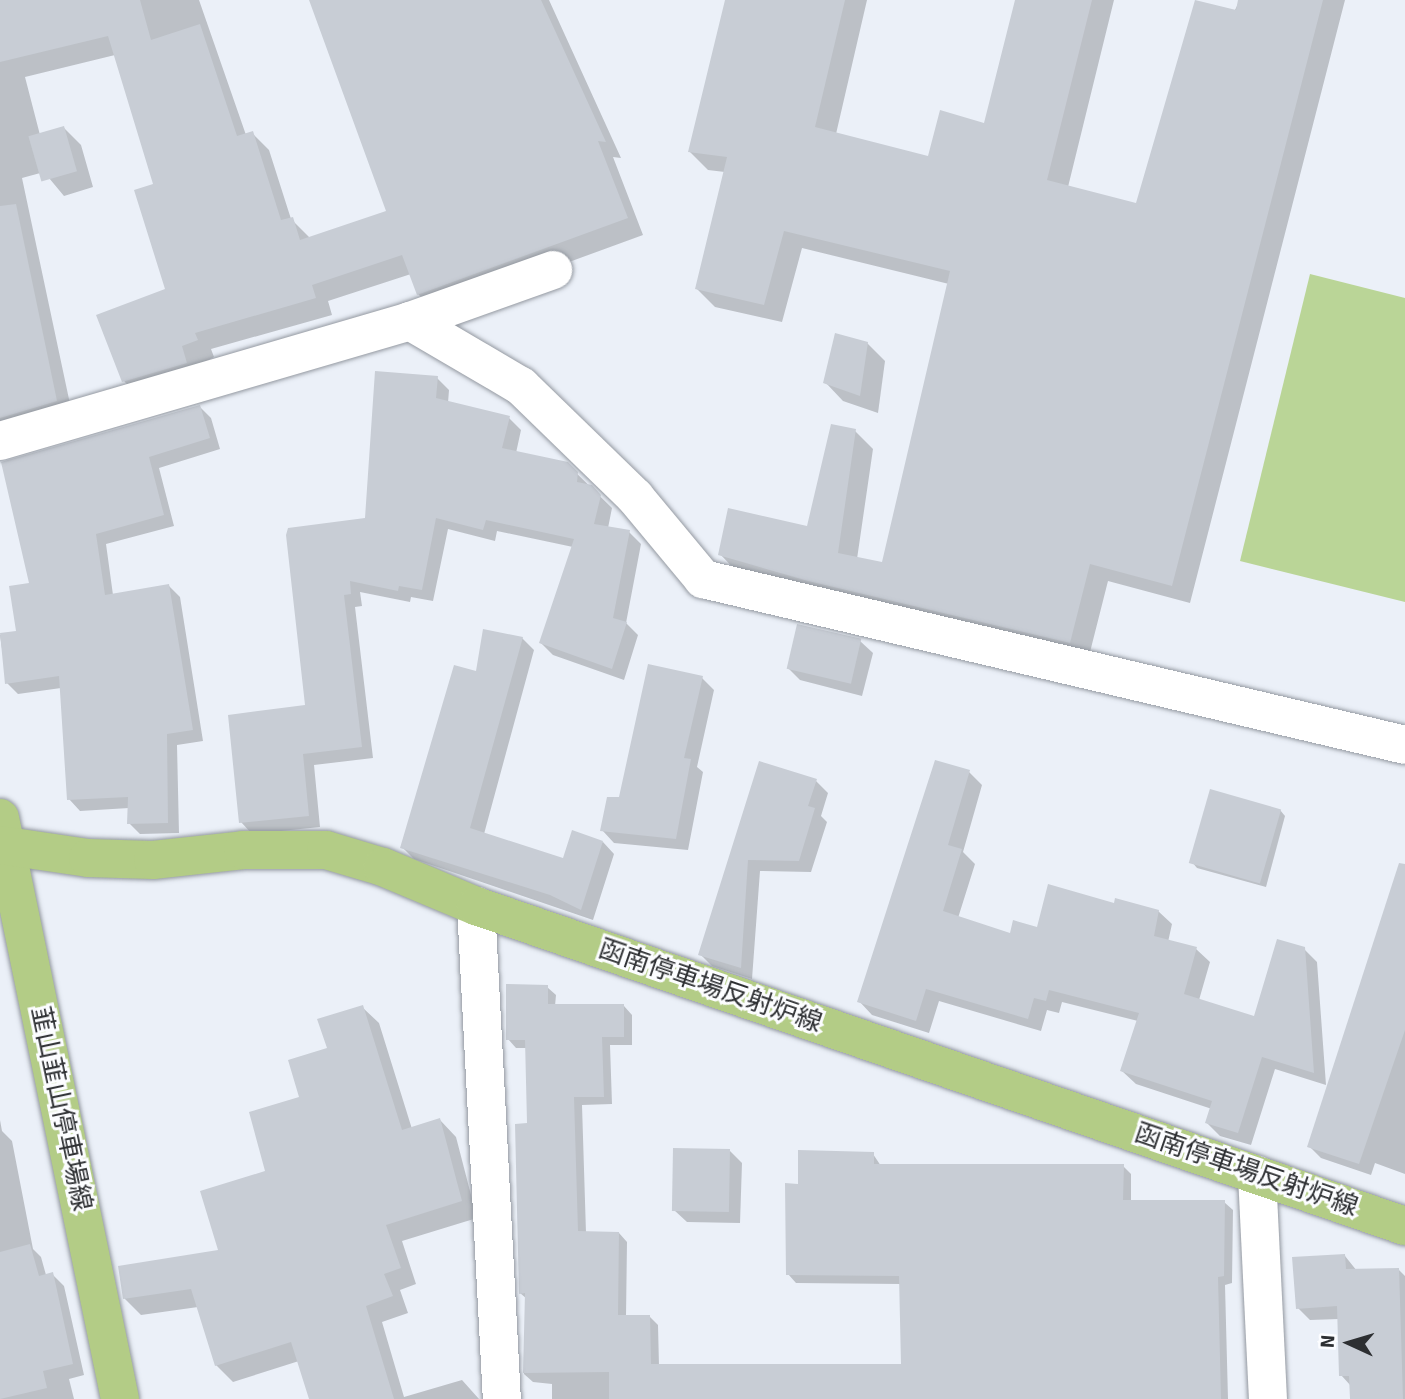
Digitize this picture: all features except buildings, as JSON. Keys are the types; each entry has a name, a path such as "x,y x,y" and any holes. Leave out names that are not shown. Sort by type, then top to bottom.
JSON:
{"main road":[{"name":"函南停車場反射炉線","path":"2,837 88,858 153,860 267,849 326,850 383,867 476,906 1405,1226"},
{"name":"韮山韮山停車場線","path":"2,837 120,1399"}],"street":[{"path":"0,441 410,321 553,270"},
{"path":"410,321 522,386 635,497 703,579 1405,745"},
{"path":"476,906 502,1399"},
{"path":"1257,1175 1268,1399"}],"green space":[{"path":"1310,274 1405,298 1405,602 1240,561"}]}
